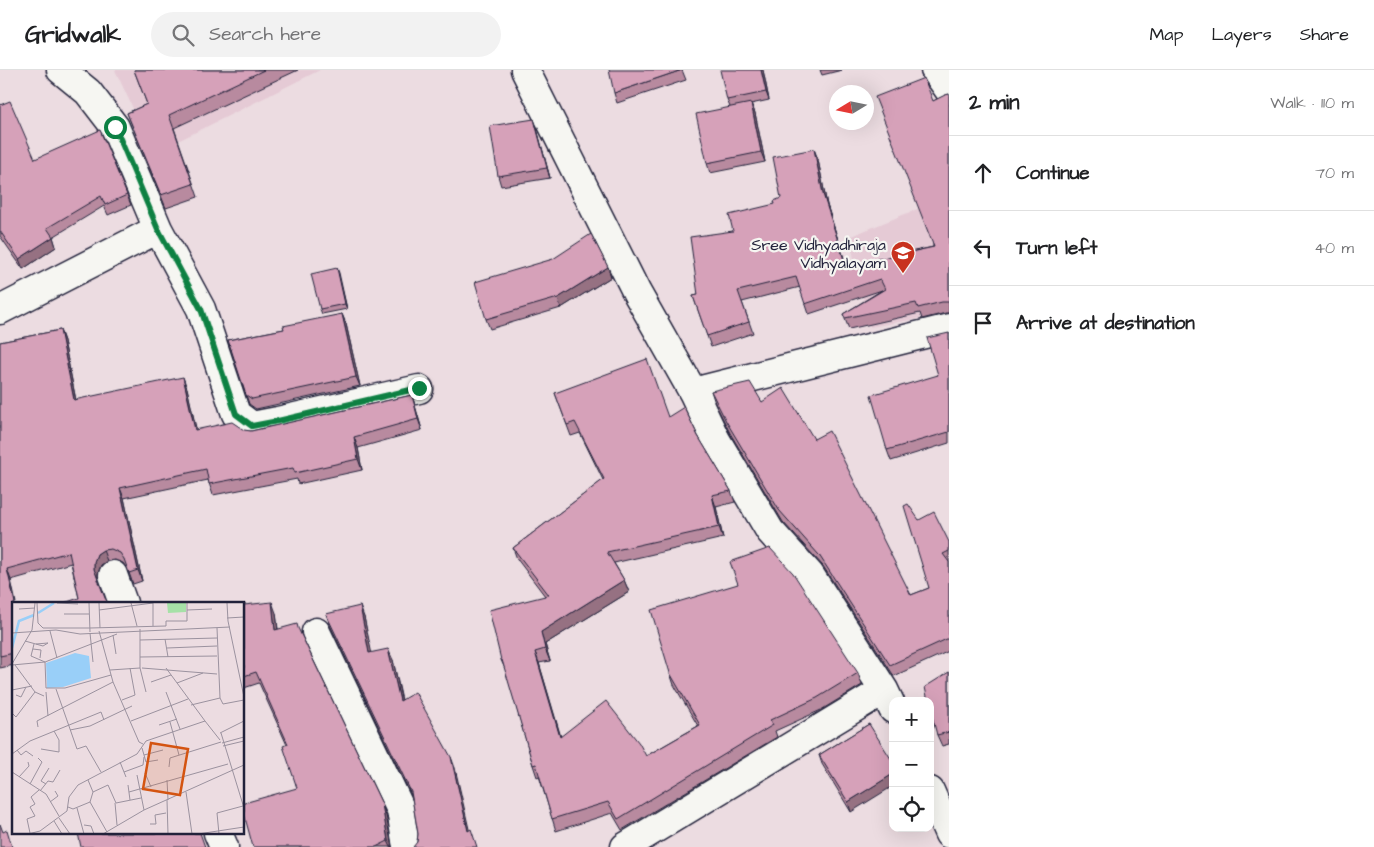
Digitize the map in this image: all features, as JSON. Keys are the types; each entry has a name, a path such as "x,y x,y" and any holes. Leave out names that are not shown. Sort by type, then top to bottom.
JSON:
{"street":[{"path":"61,70 88,92 115,127 158,229 201,309 236,414 252,426 419,388"},
{"path":"525,70 637,293 692,392 716,440 770,531 810,575 888,700 625,847"},
{"path":"935,70 949,90"},
{"path":"0,310 158,229"},
{"path":"692,392 949,328"},
{"path":"113,575 123,602"},
{"path":"316,632 400,810 407,847"},
{"path":"934,800 949,834"},
{"path":"218,834 224,847"}],"shaded area":[{"path":"115,70 320,70 154,153"},
{"name":"Sree Vidhyadhiraja Vidhyalayam","path":"949,196 934,316 870,327 849,237"}],"building":[{"path":"134,70 264,70 169,115 193,184 161,195 127,113 147,104"},
{"path":"609,70 682,70 614,93"},
{"path":"720,70 761,70 766,92 727,100"},
{"path":"924,78 933,101 949,94 949,302 918,308 916,303 845,318 843,314 885,289 880,279 805,304 796,277 738,291 749,322 707,336 693,296 698,295 690,237 733,231 729,215 775,204 774,201 781,198 773,157 814,149 823,194 846,266 934,247 875,97"},
{"path":"10,101 35,159 100,130 127,195 105,205 101,196 47,228 53,237 19,259 0,231 0,105"},
{"path":"751,103 761,152 707,163 696,114"},
{"path":"534,119 547,168 498,176 490,126"},
{"path":"591,234 608,267 558,298 486,319 475,282 553,259"},
{"path":"337,268 345,304 320,309 311,274"},
{"path":"342,314 356,377 252,399 246,395 228,340 284,329 283,326"},
{"path":"60,330 74,400 183,377 195,430 232,422 244,430 251,431 412,395 418,419 354,437 358,459 295,473 293,468 209,484 206,469 120,488 138,570 129,573 120,553 111,549 103,550 97,554 94,569 107,602 67,602 79,598 69,552 7,569 15,602 12,602 12,653 0,656 0,342"},
{"path":"949,333 949,432 887,450 871,395 938,375 927,338"},
{"path":"647,359 668,417 684,407 698,436 731,491 712,495 719,527 607,552 624,580 541,632 545,649 535,652 560,737 606,701 639,743 646,756 700,725 670,673 651,610 738,584 730,562 770,548 793,573 858,673 817,698 770,720 773,725 618,819 608,802 552,819 536,764 533,765 501,660 489,610 549,595 513,548 604,479 575,422 567,425 555,393"},
{"path":"750,382 762,402 783,388 814,439 829,431 911,595 929,588 904,506 908,504 919,520 934,512 949,542 949,551 943,554 949,562 949,638 890,665 819,555 779,510 726,421 711,391"},
{"path":"272,602 275,630 297,624 382,804 388,841 376,847 253,847 245,818 245,803 297,788 283,746 288,744 256,672 245,676 245,605"},
{"path":"360,606 369,653 388,649 400,701 415,692 451,757 468,831 471,829 477,847 413,847 417,842 418,834 411,792 326,614"},
{"path":"949,672 949,732 937,735 934,723 934,697 927,697 925,687"},
{"path":"869,724 889,756 889,776 848,802 819,755"},
{"path":"0,824 3,832 7,830 12,847 0,847"},
{"path":"78,834 200,834 205,847 81,847"}],"place":[{"name":"Sree Vidhyadhiraja Vidhyalayam","path":"903,274"}],"route":[{"path":"115,127 158,229 201,309 236,414 252,426 419,388"}]}
